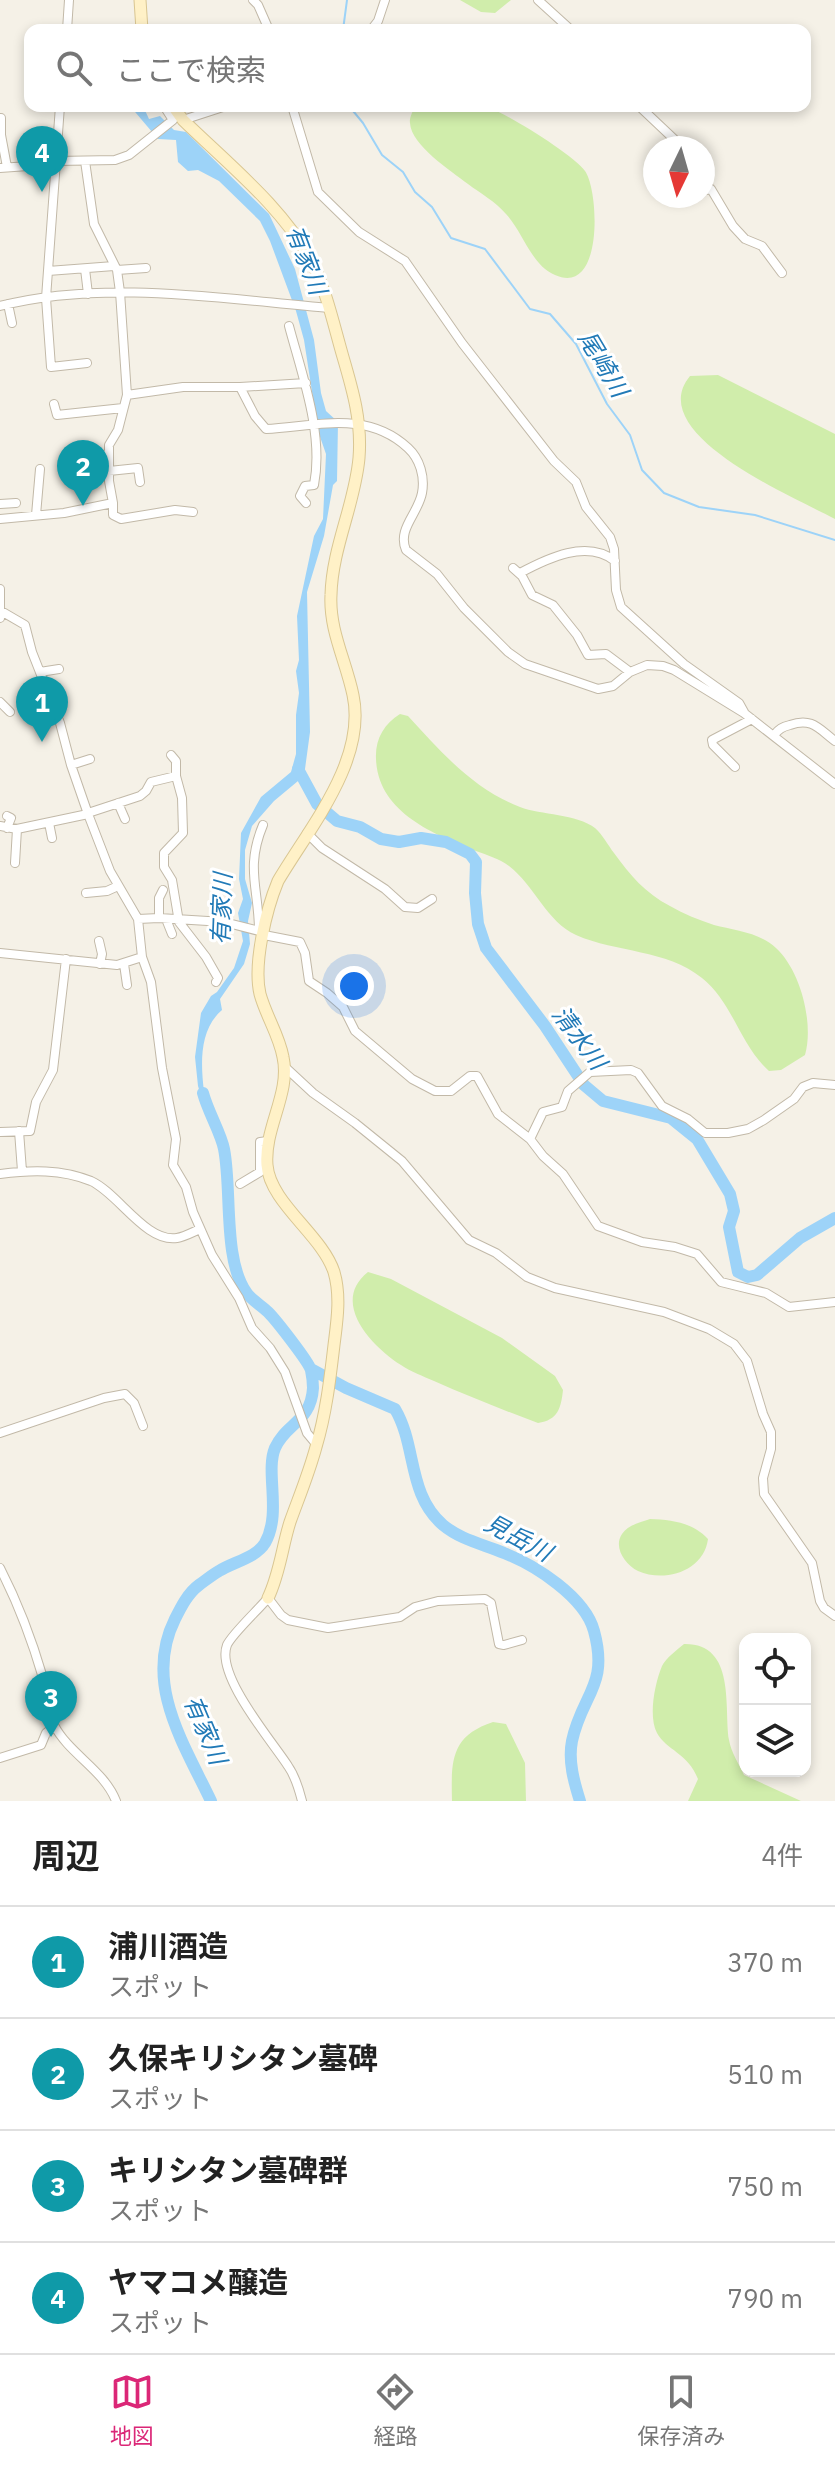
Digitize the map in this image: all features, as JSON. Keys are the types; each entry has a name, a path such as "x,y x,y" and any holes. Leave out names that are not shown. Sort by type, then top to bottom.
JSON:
{"street":[{"path":"67,24 69,0"},
{"path":"140,0 142,24"},
{"path":"253,0 266,24"},
{"path":"376,24 385,0"},
{"path":"538,0 564,24"},
{"path":"60,112 46,298 51,367 87,363"},
{"path":"1,118 4,168 115,160 144,145 170,123 173,120 168,112"},
{"path":"177,112 269,205 299,241 314,266 360,425 357,472 331,593 333,625 353,691 356,724 350,755 330,795 278,881 260,933"},
{"path":"183,120 208,112"},
{"path":"294,112 318,192 359,232 405,261 462,343 554,461 576,482 586,507 610,537 618,599 627,615 644,626 684,664 739,703 748,716"},
{"path":"645,112 671,136"},
{"path":"85,161 94,224 116,268 120,292 127,395 118,430 109,445 113,515 121,519 175,510 193,512"},
{"path":"715,196 733,226 745,239 762,246 782,273"},
{"path":"48,271 146,268"},
{"path":"85,269 88,294"},
{"path":"12,323 4,305 120,292 325,308"},
{"path":"289,326 306,383 317,451 314,485 305,486 303,500 289,497"},
{"path":"127,395 183,387 306,383"},
{"path":"240,387 255,416 266,429 343,423 360,425 381,429 413,453 420,466 422,492 419,506 405,529 403,543 406,550 437,574 449,591 508,652 525,664 598,689 613,686 630,672 647,665 663,666 748,716 835,784"},
{"path":"54,404 57,415 123,408"},
{"path":"86,454 91,457 109,454"},
{"path":"109,471 138,468 140,482"},
{"path":"36,515 40,469"},
{"path":"0,504 16,503"},
{"path":"0,519 64,513 113,503"},
{"path":"615,561 603,553 582,549 516,570 530,593 553,605 577,635 588,655 606,654 630,672"},
{"path":"0,589 0,618"},
{"path":"1,611 25,625 88,814 110,871 138,919 142,957 151,982 162,1068 176,1139 173,1165 186,1187 212,1255 239,1298 245,1317 285,1372 307,1433 317,1445"},
{"path":"40,672 59,669"},
{"path":"0,702 10,712"},
{"path":"735,767 713,745 712,740 748,716"},
{"path":"774,735 783,727 808,721 835,741"},
{"path":"171,755 176,761 176,776 182,798 183,833 164,853 164,867 172,880 178,919 208,960 218,978 216,982"},
{"path":"71,765 90,759"},
{"path":"3,827 17,829 88,814 145,793 151,782 176,776"},
{"path":"118,803 125,819"},
{"path":"3,827 11,818 7,816"},
{"path":"49,823 52,838"},
{"path":"263,825 252,874 260,908 259,992 282,1051 285,1067 268,1141 267,1167 276,1189 320,1247 334,1273 338,1313 317,1445 290,1524 279,1571 268,1598 227,1645 226,1664 235,1686 291,1770 302,1801"},
{"path":"15,863 17,829"},
{"path":"307,833 322,848 385,889 405,907 418,908 432,899"},
{"path":"86,893 107,891 118,886"},
{"path":"163,890 159,898 162,918 172,934"},
{"path":"124,895 122,902 126,908"},
{"path":"138,919 235,923 260,933 300,942 309,981 343,1007 355,1031 412,1079 435,1091 451,1091 470,1076 477,1076 498,1114 530,1139 563,1174 598,1226 642,1242 697,1254 721,1282 766,1293 789,1307 835,1302"},
{"path":"127,935 139,936"},
{"path":"96,967 102,954 99,941"},
{"path":"0,953 66,959 96,967 124,964 142,957"},
{"path":"0,1132 30,1131 33,1127 36,1102 53,1070 66,959"},
{"path":"124,964 127,985"},
{"path":"285,1067 313,1093 402,1161 469,1240 496,1253 527,1277 555,1288 664,1312 709,1329 734,1344 747,1361 771,1432 771,1449 763,1478 764,1494 812,1563 820,1601 835,1616"},
{"path":"530,1139 543,1112 562,1107 568,1091 590,1072 622,1069 638,1073 662,1106 710,1135 748,1129 778,1111 803,1087 813,1083 835,1085"},
{"path":"19,1131 22,1171"},
{"path":"240,1184 260,1172 260,1142 268,1141"},
{"path":"0,1174 22,1171 63,1173 104,1189 143,1225 163,1237 178,1238 200,1229"},
{"path":"0,1433 104,1398 125,1394 134,1403 143,1426"},
{"path":"0,1568 25,1624 54,1727 107,1784 116,1801"},
{"path":"268,1598 288,1620 328,1628 400,1617 415,1607 438,1601 485,1599 491,1603 499,1644 522,1640"},
{"path":"0,1758 41,1745 46,1733 54,1727"}],"green space":[{"path":"460,0 511,0 495,13 481,12"},
{"path":"498,112 540,136 578,164 590,182 595,218 590,257 582,271 571,278 555,275 540,264 502,210 424,149 412,131 411,114"},
{"path":"718,375 835,434 835,519 759,480 730,461 705,441 687,420 681,398 690,376"},
{"path":"400,714 408,716 459,768 487,790 520,807 569,817 595,828 632,876 661,901 714,925 755,935 776,948 792,970 803,998 808,1028 805,1055 781,1070 769,1071 751,1049 721,999 702,978 657,956 576,935 557,921 509,866 443,837 397,807 379,777 376,759 382,733 389,722"},
{"path":"368,1272 391,1279 502,1338 555,1376 563,1390 554,1416 538,1423 417,1374 389,1357 367,1335 354,1310 353,1297 357,1284"},
{"path":"650,1519 681,1523 702,1533 708,1539 699,1559 682,1572 671,1575 649,1574 633,1568 622,1555 620,1539 628,1528"},
{"path":"684,1644 701,1646 712,1654 720,1665 724,1679 729,1740 739,1765 739,1777 748,1777 801,1801 688,1801 698,1779 694,1770 661,1739 654,1726 655,1690 662,1666"},
{"path":"493,1722 506,1724 525,1763 526,1801 452,1801 456,1751 469,1734"}],"water":[{"path":"135,112 146,112 149,119 160,116 174,130 186,132 269,214 295,269 314,340 326,411 338,422 337,481 333,485 324,536 307,592 310,732 305,769 298,781 274,801 252,826 245,850 245,879 252,903 248,921 250,944 244,964 220,999 222,1010 213,1020 203,1046 202,1074 207,1115 198,1086 195,1057 201,1013 234,968 243,941 238,913 243,899 239,879 241,833 261,797 291,772 296,754 299,693 296,671 299,660 297,616 314,536 323,519 326,454 318,431 304,340 296,311 260,221 219,181 198,170 188,171 178,162 176,140 158,139"}],"waterway":[{"name":"尾崎川","path":"344,24 347,0"},
{"name":"尾崎川","path":"354,112 382,155 403,172 415,192 432,207 451,238 485,249 530,309 550,314 576,344 607,404 630,435 642,470 664,493 699,507 755,515 835,540"},
{"name":"清水川","path":"298,769 317,804 337,821 360,827 381,839 399,842 421,838 446,842 470,854 476,862 478,924 486,948 545,1026 584,1085 603,1101 671,1118 697,1139 730,1194 734,1211 729,1227 738,1272 748,1277 757,1275 800,1238 835,1218"},
{"name":"有家川","path":"203,1093 224,1149 231,1243 239,1278 248,1295 272,1316 304,1358 311,1370 313,1388 308,1408 275,1448 272,1458 272,1519 265,1543 256,1552 219,1571 195,1588 175,1619 166,1643 163,1666 171,1713 211,1801"},
{"name":"見岳川","path":"311,1369 395,1409 407,1438 423,1499 443,1525 544,1574 570,1595 589,1618 598,1650 598,1665 592,1689 576,1725 571,1749 572,1771 580,1801"}],"place":[{"name":"ヤマコメ醸造","path":"42,192"},
{"name":"久保キリシタン墓碑","path":"83,506"},
{"name":"浦川酒造","path":"42,742"},
{"name":"キリシタン墓碑群","path":"51,1737"}]}
